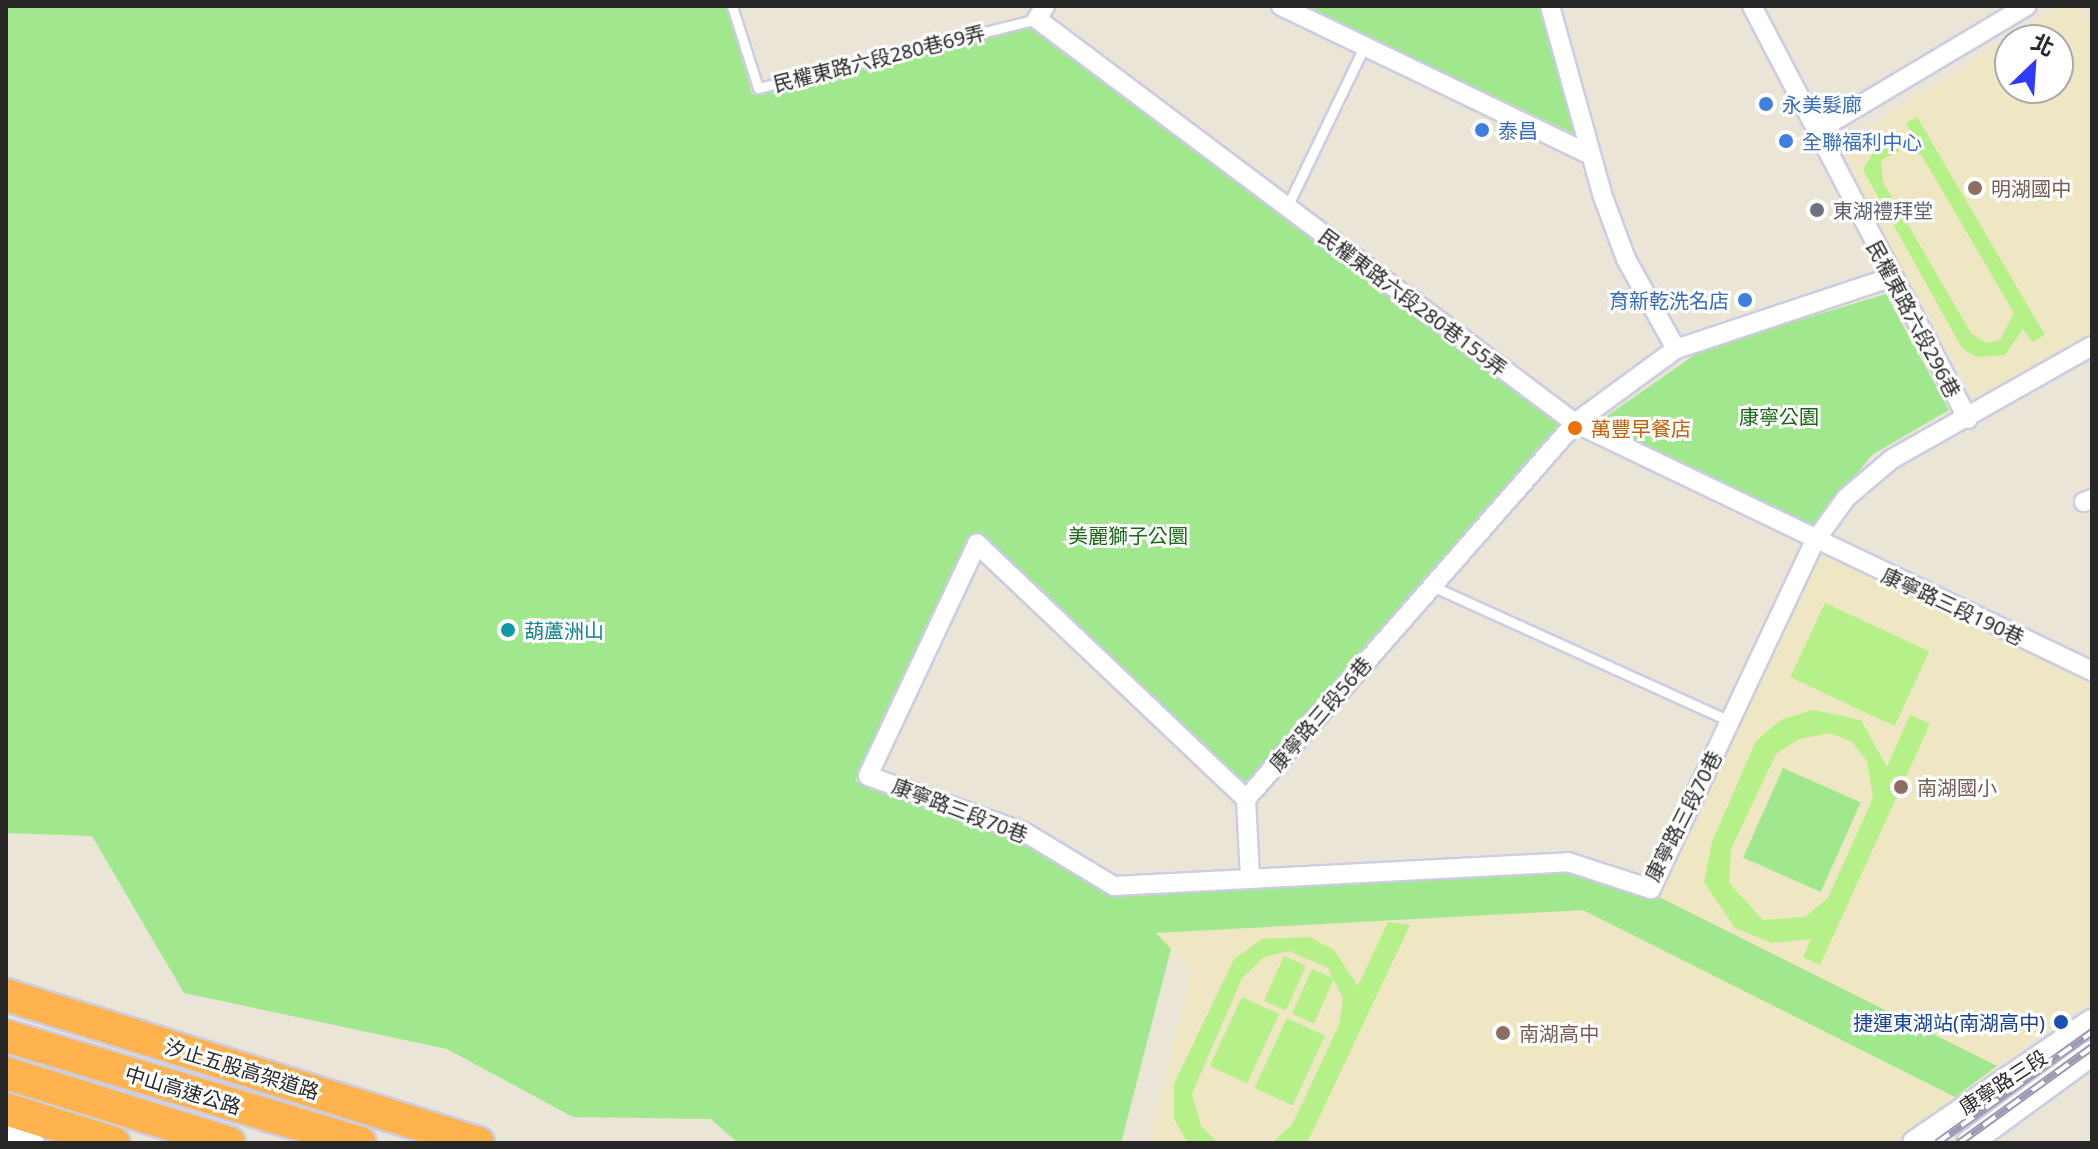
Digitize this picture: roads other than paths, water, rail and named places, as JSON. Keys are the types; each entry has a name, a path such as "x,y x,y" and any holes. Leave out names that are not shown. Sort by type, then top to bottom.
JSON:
{"highway":[{"name":"汐止五股高架道路","path":"6,995 478,1143"},
{"name":"中山高速公路","path":"6,1036 360,1143"},
{"name":"中山高速公路","path":"6,1073 229,1143"},
{"path":"6,1109 114,1143"}],"main road":[{"name":"康寧路三段","path":"1915,1143 2092,1022"},
{"name":"康寧路三段","path":"1969,1143 2092,1053"}],"street":[{"path":"1281,6 1591,155"},
{"path":"1550,6 1591,155 1626,259 1676,349"},
{"name":"民權東路六段296巷","path":"1752,6 1890,278 1968,419"},
{"path":"1817,131 2027,6"},
{"name":"民權東路六段280巷155弄","path":"1041,13 1287,207 1575,423 1815,541"},
{"name":"康寧路三段56巷","path":"1246,799 1575,423 1676,349 1890,278"},
{"name":"康寧路三段70巷","path":"1246,799 977,544 868,776 1026,833 1114,886 1568,862 1651,889 1815,541 1846,498 1892,459 1968,419 2092,346"},
{"name":"康寧路三段190巷","path":"1815,541 2092,671"},
{"path":"1246,799 1250,879"},
{"path":"6,1134 35,1143"}],"lane":[{"name":"民權東路六段280巷69弄","path":"732,6 758,88 1041,13"},
{"path":"1287,207 1364,47"},
{"path":"1432,586 1730,721"}],"railway":[{"path":"1937,1143 2092,1032"},
{"path":"1959,1143 2092,1047"}],"place":[{"name":"永美髮廊","path":"1766,104"},
{"name":"泰昌","path":"1482,130"},
{"name":"全聯福利中心","path":"1786,141"},
{"name":"明湖國中","path":"1975,188"},
{"name":"東湖禮拜堂","path":"1817,210"},
{"name":"育新乾洗名店","path":"1745,300"},
{"name":"萬豐早餐店","path":"1575,428"},
{"name":"葫蘆洲山","path":"508,630"},
{"name":"南湖國小","path":"1901,787"},
{"name":"捷運東湖站(南湖高中)","path":"2061,1022"},
{"name":"南湖高中","path":"1503,1033"}],"park label":[{"name":"康寧公園","path":"1779,416"},
{"name":"美麗獅子公圜","path":"1128,535"}]}
